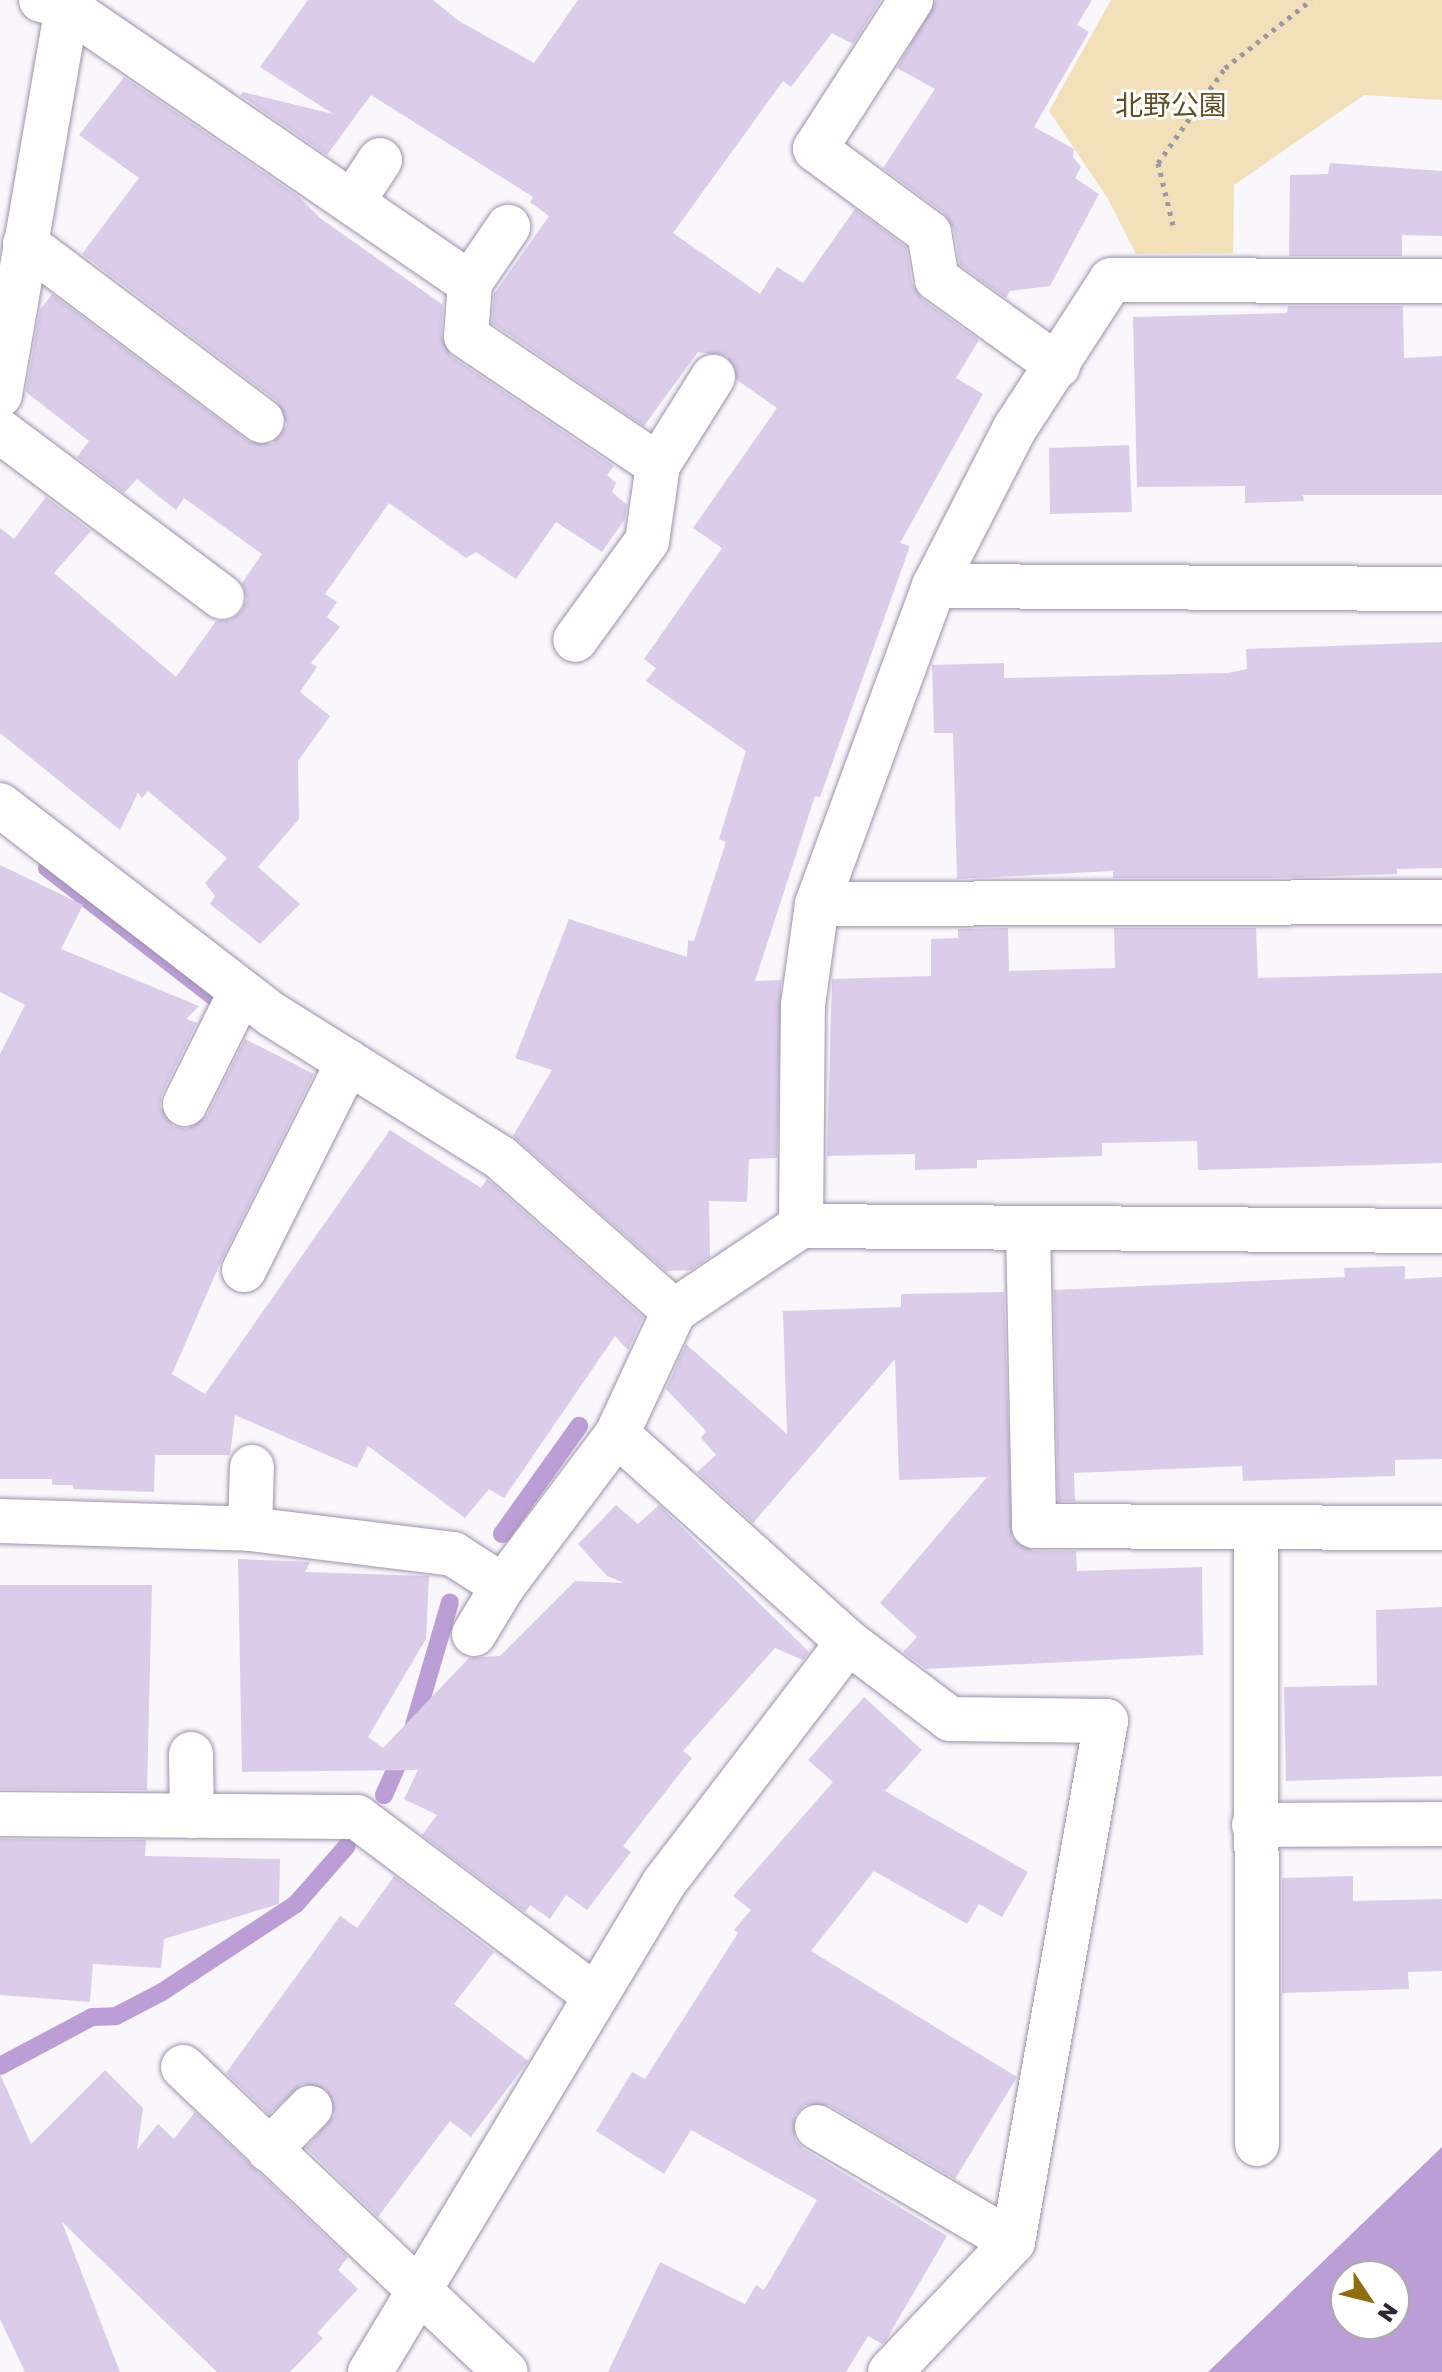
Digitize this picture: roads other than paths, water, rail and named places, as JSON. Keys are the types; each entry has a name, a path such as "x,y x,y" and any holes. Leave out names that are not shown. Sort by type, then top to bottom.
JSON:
{"street":[{"path":"911,0 815,149 929,233 937,279 1058,366"},
{"path":"0,395 15,262 58,2 470,283"},
{"path":"353,201 380,160"},
{"path":"508,227 470,283 466,336 658,465"},
{"path":"15,262 262,421"},
{"path":"801,1226 803,1005 817,904 934,586 1015,428 1111,280 1442,281"},
{"path":"575,640 647,541 658,465 713,377"},
{"path":"0,431 222,597"},
{"path":"934,586 1442,589"},
{"path":"0,805 241,991 501,1158 674,1311"},
{"path":"817,904 1442,902"},
{"path":"185,1104 241,991"},
{"path":"244,1270 348,1062"},
{"path":"474,1634 503,1586 617,1434 674,1311 801,1226 1442,1231"},
{"path":"1028,1230 1034,1526 1442,1528"},
{"path":"617,1434 848,1642 950,1719 1106,1721 1013,2242 890,2372"},
{"path":"250,1529 252,1467"},
{"path":"0,1521 250,1529 453,1554 503,1586"},
{"path":"1256,1528 1254,1825 1257,2144"},
{"path":"370,2372 664,1883 848,1642"},
{"path":"191,1754 192,1816"},
{"path":"0,1814 357,1817 595,1996"},
{"path":"1254,1825 1442,1824"},
{"path":"183,2067 506,2372"},
{"path":"269,2150 310,2108"},
{"path":"817,2127 1013,2242"}],"waterway":[{"path":"47,868 232,1011"},
{"path":"502,1534 579,1426"},
{"path":"384,1795 412,1732 450,1602"},
{"path":"0,2066 92,2017 116,2016 162,1992 296,1904 347,1846"}],"park label":[{"name":"北野公園","path":"1171,105"}]}
